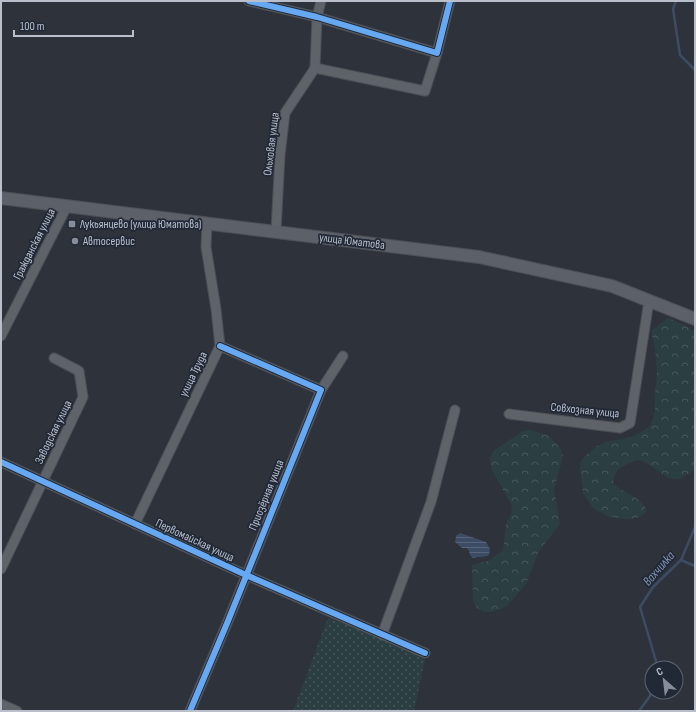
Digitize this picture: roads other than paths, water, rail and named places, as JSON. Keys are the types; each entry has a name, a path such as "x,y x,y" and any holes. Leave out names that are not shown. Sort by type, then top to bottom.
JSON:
{"main road":[{"name":"улица Юматова","path":"1,198 479,257 612,286 695,319"}],"street":[{"path":"250,1 317,17 437,53"},
{"path":"321,1 317,17 315,68 425,91 437,53 450,1"},
{"name":"Ольховая улица","path":"276,232 280,155 285,114 315,68"},
{"name":"Гражданская улица","path":"1,336 67,206"},
{"name":"улица Труда","path":"135,524 220,346 216,309 206,247 207,223"},
{"name":"Совхозная улица","path":"509,414 620,428 630,423 649,301"},
{"path":"220,346 321,390"},
{"name":"Приозёрная улица","path":"190,711 321,390 343,356"},
{"name":"Заводская улица","path":"1,569 42,480 83,397 79,371 54,358"},
{"path":"382,635 431,502 455,410"},
{"name":"Первомайская улица","path":"1,462 246,576 425,653"},
{"path":"1,704 17,711"}],"water":[{"path":"460,533 486,542 490,549 489,555 473,558 467,548 462,548 455,542 456,536"}],"waterway":[{"name":"Вахчилка","path":"676,1 673,9 680,55 695,70"},
{"name":"Вахчилка","path":"656,660 640,607 653,587 681,560 695,527"},
{"path":"681,560 695,566"},
{"name":"Вахчилка","path":"639,711 647,700"}],"place":[{"name":"Лукьянцево (улица Юматова)","path":"72,224"},
{"name":"Автосервис","path":"75,241"}]}
